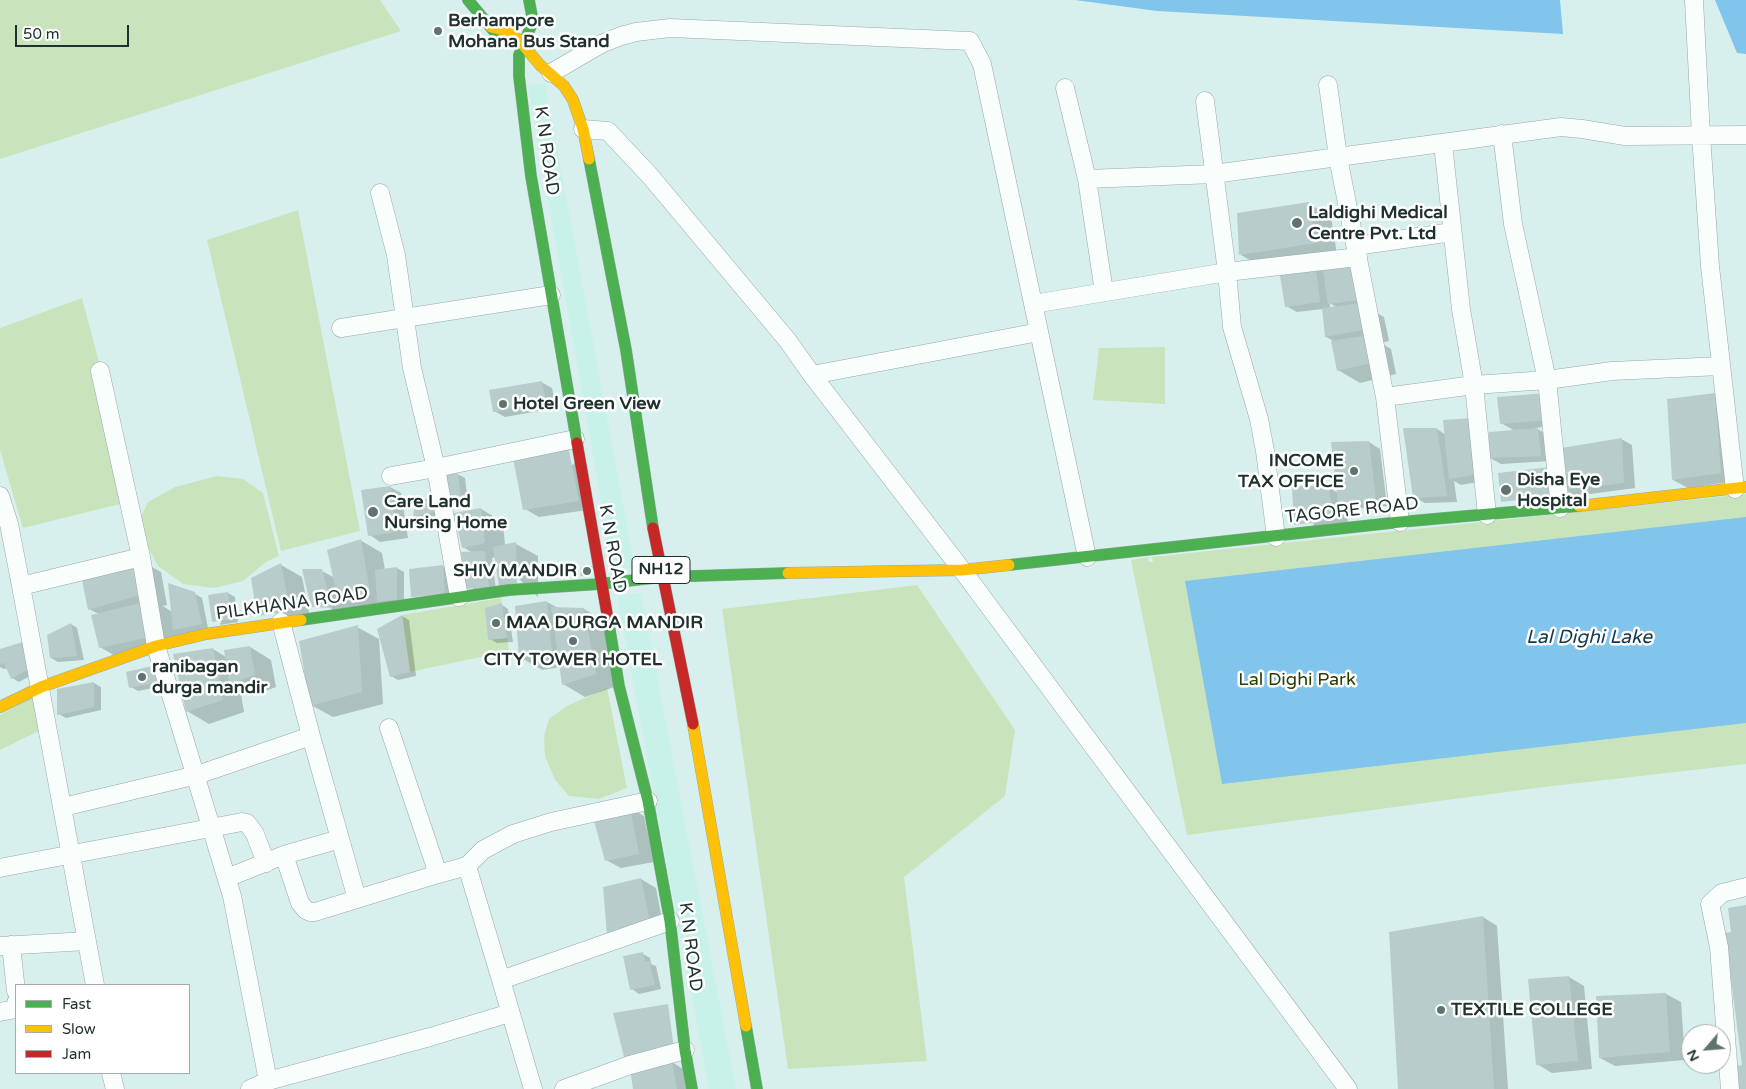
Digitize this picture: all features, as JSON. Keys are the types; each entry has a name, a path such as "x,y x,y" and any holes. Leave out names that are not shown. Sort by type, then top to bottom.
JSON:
{"street":[{"name":"NH12","path":"468,0 501,40 526,60 546,69"},
{"name":"K N ROAD","path":"529,0 532,16 531,26 519,55 519,76 530,176 619,686 648,800 670,921 685,1050 692,1089"},
{"path":"1694,0 1710,266 1721,366 1740,488"},
{"name":"NH12","path":"491,27 506,31 523,43 564,86 572,100 583,129 626,350 645,481 662,577 685,681 757,1089"},
{"path":"546,69 620,36 670,28 970,41 982,64 1087,557"},
{"path":"1328,85 1338,157 1385,397 1400,522"},
{"path":"1065,88 1087,180 1104,292"},
{"path":"1205,101 1227,272 1232,327 1259,419 1276,537"},
{"path":"1087,180 1214,174 1443,144 1502,134 1561,128 1582,129 1625,136 1746,135"},
{"path":"583,129 608,130 639,163 788,341 962,570 1348,1089"},
{"path":"1502,134 1513,224 1547,380 1560,508"},
{"path":"1443,144 1461,309 1474,386 1487,515"},
{"path":"380,193 396,255 412,368 436,468 459,597"},
{"path":"1033,304 1357,252 1452,232"},
{"path":"341,328 551,295"},
{"path":"812,375 1039,332"},
{"path":"1385,397 1474,386 1547,380 1612,371 1721,366"},
{"path":"100,372 141,557 156,646 232,896 268,1081"},
{"path":"391,476 575,439"},
{"name":"TAGORE ROAD","path":"662,577 962,570 1400,522 1560,508 1740,488"},
{"path":"0,496 9,524 41,687 95,984"},
{"path":"21,586 141,557"},
{"name":"PILKHANA ROAD","path":"0,707 41,687 156,646 206,634 509,590 600,584 662,577"},
{"path":"281,622 357,899"},
{"path":"389,728 438,874"},
{"path":"63,807 196,775 311,736"},
{"path":"284,855 300,903 306,910 315,912 467,866 484,850 513,834 551,822 648,800"},
{"path":"0,868 242,822 247,823 255,834 266,863"},
{"path":"227,878 284,855 340,839"},
{"path":"467,866 533,1089"},
{"path":"1730,1089 1719,947 1710,904 1722,893 1746,886"},
{"path":"501,980 670,921"},
{"path":"15,986 6,946 87,941"},
{"path":"0,1012 15,1008"},
{"path":"250,1089 268,1081 510,1013"},
{"path":"564,1089 630,1065 685,1050"},
{"path":"111,1074 116,1089"}],"shaded area":[{"path":"545,83 635,569 613,569 528,85"},
{"path":"641,593 736,1089 709,1089 617,596"}],"green space":[{"path":"0,0 380,0 401,31 0,159"},
{"path":"298,210 360,531 281,551 207,240"},
{"path":"82,298 136,500 23,528 0,450 0,328"},
{"path":"1165,347 1165,404 1093,400 1099,348"},
{"path":"217,476 243,479 263,493 279,556 266,562 243,581 214,588 183,584 158,566 145,541 139,521 148,502 175,487"},
{"name":"Lal Dighi Lake","path":"1746,494 1746,764 1544,787 1187,835 1131,560 1148,557 1149,562 1153,562 1152,557"},
{"path":"917,585 1015,730 1005,796 904,877 927,1061 788,1069 722,609"},
{"path":"501,598 509,651 410,672 402,615"},
{"path":"607,688 627,788 599,799 569,796 555,780 545,756 544,736 549,719 567,706"},
{"path":"38,694 47,727 0,750 0,715"}],"water":[{"path":"1075,0 1560,0 1563,34 1157,11"},
{"path":"1715,0 1746,0 1746,54 1737,53"},
{"name":"Lal Dighi Lake","path":"1746,517 1746,723 1222,784 1185,581"}],"building":[{"path":"1309,202 1316,243 1239,255 1237,213"},
{"path":"1315,262 1320,302 1285,307 1278,263"},
{"path":"1355,265 1360,300 1328,304 1323,270"},
{"path":"1362,303 1368,329 1325,337 1322,308"},
{"path":"1370,335 1375,362 1337,371 1331,341"},
{"path":"542,381 546,402 493,412 489,390"},
{"path":"1546,393 1549,420 1500,424 1497,397"},
{"path":"1715,393 1721,473 1672,480 1667,399"},
{"path":"1473,418 1473,475 1449,479 1443,420"},
{"path":"1403,428 1437,428 1447,496 1413,498"},
{"path":"1538,428 1541,456 1489,458 1489,432"},
{"path":"1622,438 1624,483 1563,490 1561,448"},
{"name":"INCOME TAX OFFICE","path":"1369,441 1376,500 1338,503 1331,442"},
{"path":"568,446 579,501 523,510 513,458"},
{"path":"1551,467 1554,496 1501,502 1498,473"},
{"path":"458,473 461,499 447,501 444,475"},
{"path":"390,486 397,532 368,536 361,490"},
{"path":"1292,486 1328,486 1335,520 1294,525"},
{"path":"436,497 439,511 413,517 415,501"},
{"path":"481,508 485,543 462,548 454,513"},
{"path":"361,539 370,593 339,604 327,550"},
{"path":"516,542 517,584 499,587 493,547"},
{"path":"485,551 489,587 465,589 461,552"},
{"path":"139,558 146,593 88,610 81,575"},
{"path":"281,563 290,611 257,616 251,578"},
{"path":"443,565 445,595 411,597 409,569"},
{"name":"SHIV MANDIR","path":"593,566 592,575 580,576 582,567"},
{"path":"397,567 397,600 377,601 375,570"},
{"path":"302,569 322,569 332,608 311,607"},
{"path":"168,583 195,592 202,624 173,630"},
{"path":"228,592 231,619 212,622 208,595"},
{"path":"153,600 163,634 99,648 91,615"},
{"path":"547,601 552,653 519,658 515,606"},
{"name":"MAA DURGA MANDIR","path":"502,603 507,638 488,640 485,608"},
{"name":"CITY TOWER HOTEL","path":"551,607 584,608 596,674 562,685"},
{"path":"402,615 410,672 390,677 377,629"},
{"path":"71,623 77,656 50,658 47,635"},
{"path":"358,625 362,692 310,706 299,641"},
{"path":"26,641 32,667 11,679 4,663 0,664 0,649"},
{"path":"250,646 255,675 229,684 224,650"},
{"path":"213,648 223,700 186,712 173,654"},
{"name":"ranibagan durga mandir","path":"156,665 157,682 129,688 126,672"},
{"path":"94,682 94,707 57,715 57,689"},
{"path":"630,807 639,854 605,861 593,817"},
{"path":"641,878 650,922 607,935 603,887"},
{"path":"1746,905 1746,1089 1738,1089 1735,1066 1742,1065 1725,933 1731,932 1728,908"},
{"name":"TEXTILE COLLEGE","path":"1483,916 1494,1089 1398,1089 1389,932"},
{"path":"643,952 645,962 649,961 655,985 630,990 623,956"},
{"path":"1569,976 1578,1061 1536,1065 1528,979"},
{"path":"1666,993 1670,1052 1599,1058 1596,996"},
{"path":"668,1004 674,1049 624,1057 613,1013"},
{"path":"672,1061 677,1089 633,1089 630,1069"}],"traffic: fast":[{"path":"468,0 502,41"},
{"path":"529,0 532,16 531,26 519,55 519,76 531,176 577,443"},
{"path":"589,159 626,350 653,528"},
{"path":"1009,565 1400,522 1579,506"},
{"path":"301,620 509,590 600,584 662,577 788,573"},
{"path":"609,625 619,686 648,801 670,921 685,1050 692,1089"},
{"path":"746,1026 757,1089"}],"traffic: slow":[{"path":"491,27 507,31 519,40 540,65 564,86 573,100 583,129 589,159"},
{"path":"1579,506 1746,487"},
{"path":"788,573 962,570 1009,565"},
{"path":"0,707 41,687 156,646 206,634 301,620"},
{"path":"693,724 746,1026"}],"traffic: jam":[{"path":"577,443 609,625"},
{"path":"653,528 693,724"}],"place":[{"name":"Berhampore Mohana Bus Stand","path":"438,31"},
{"name":"Laldighi Medical Centre Pvt. Ltd","path":"1297,223"},
{"name":"Hotel Green View","path":"503,404"},
{"name":"INCOME TAX OFFICE","path":"1354,471"},
{"name":"Disha Eye Hospital","path":"1506,490"},
{"name":"Care Land Nursing Home","path":"373,512"},
{"name":"SHIV MANDIR","path":"587,571"},
{"name":"MAA DURGA MANDIR","path":"496,623"},
{"name":"CITY TOWER HOTEL","path":"573,641"},
{"name":"ranibagan durga mandir","path":"142,677"},
{"name":"TEXTILE COLLEGE","path":"1441,1010"}],"park label":[{"name":"Lal Dighi Park","path":"1297,680"}]}
